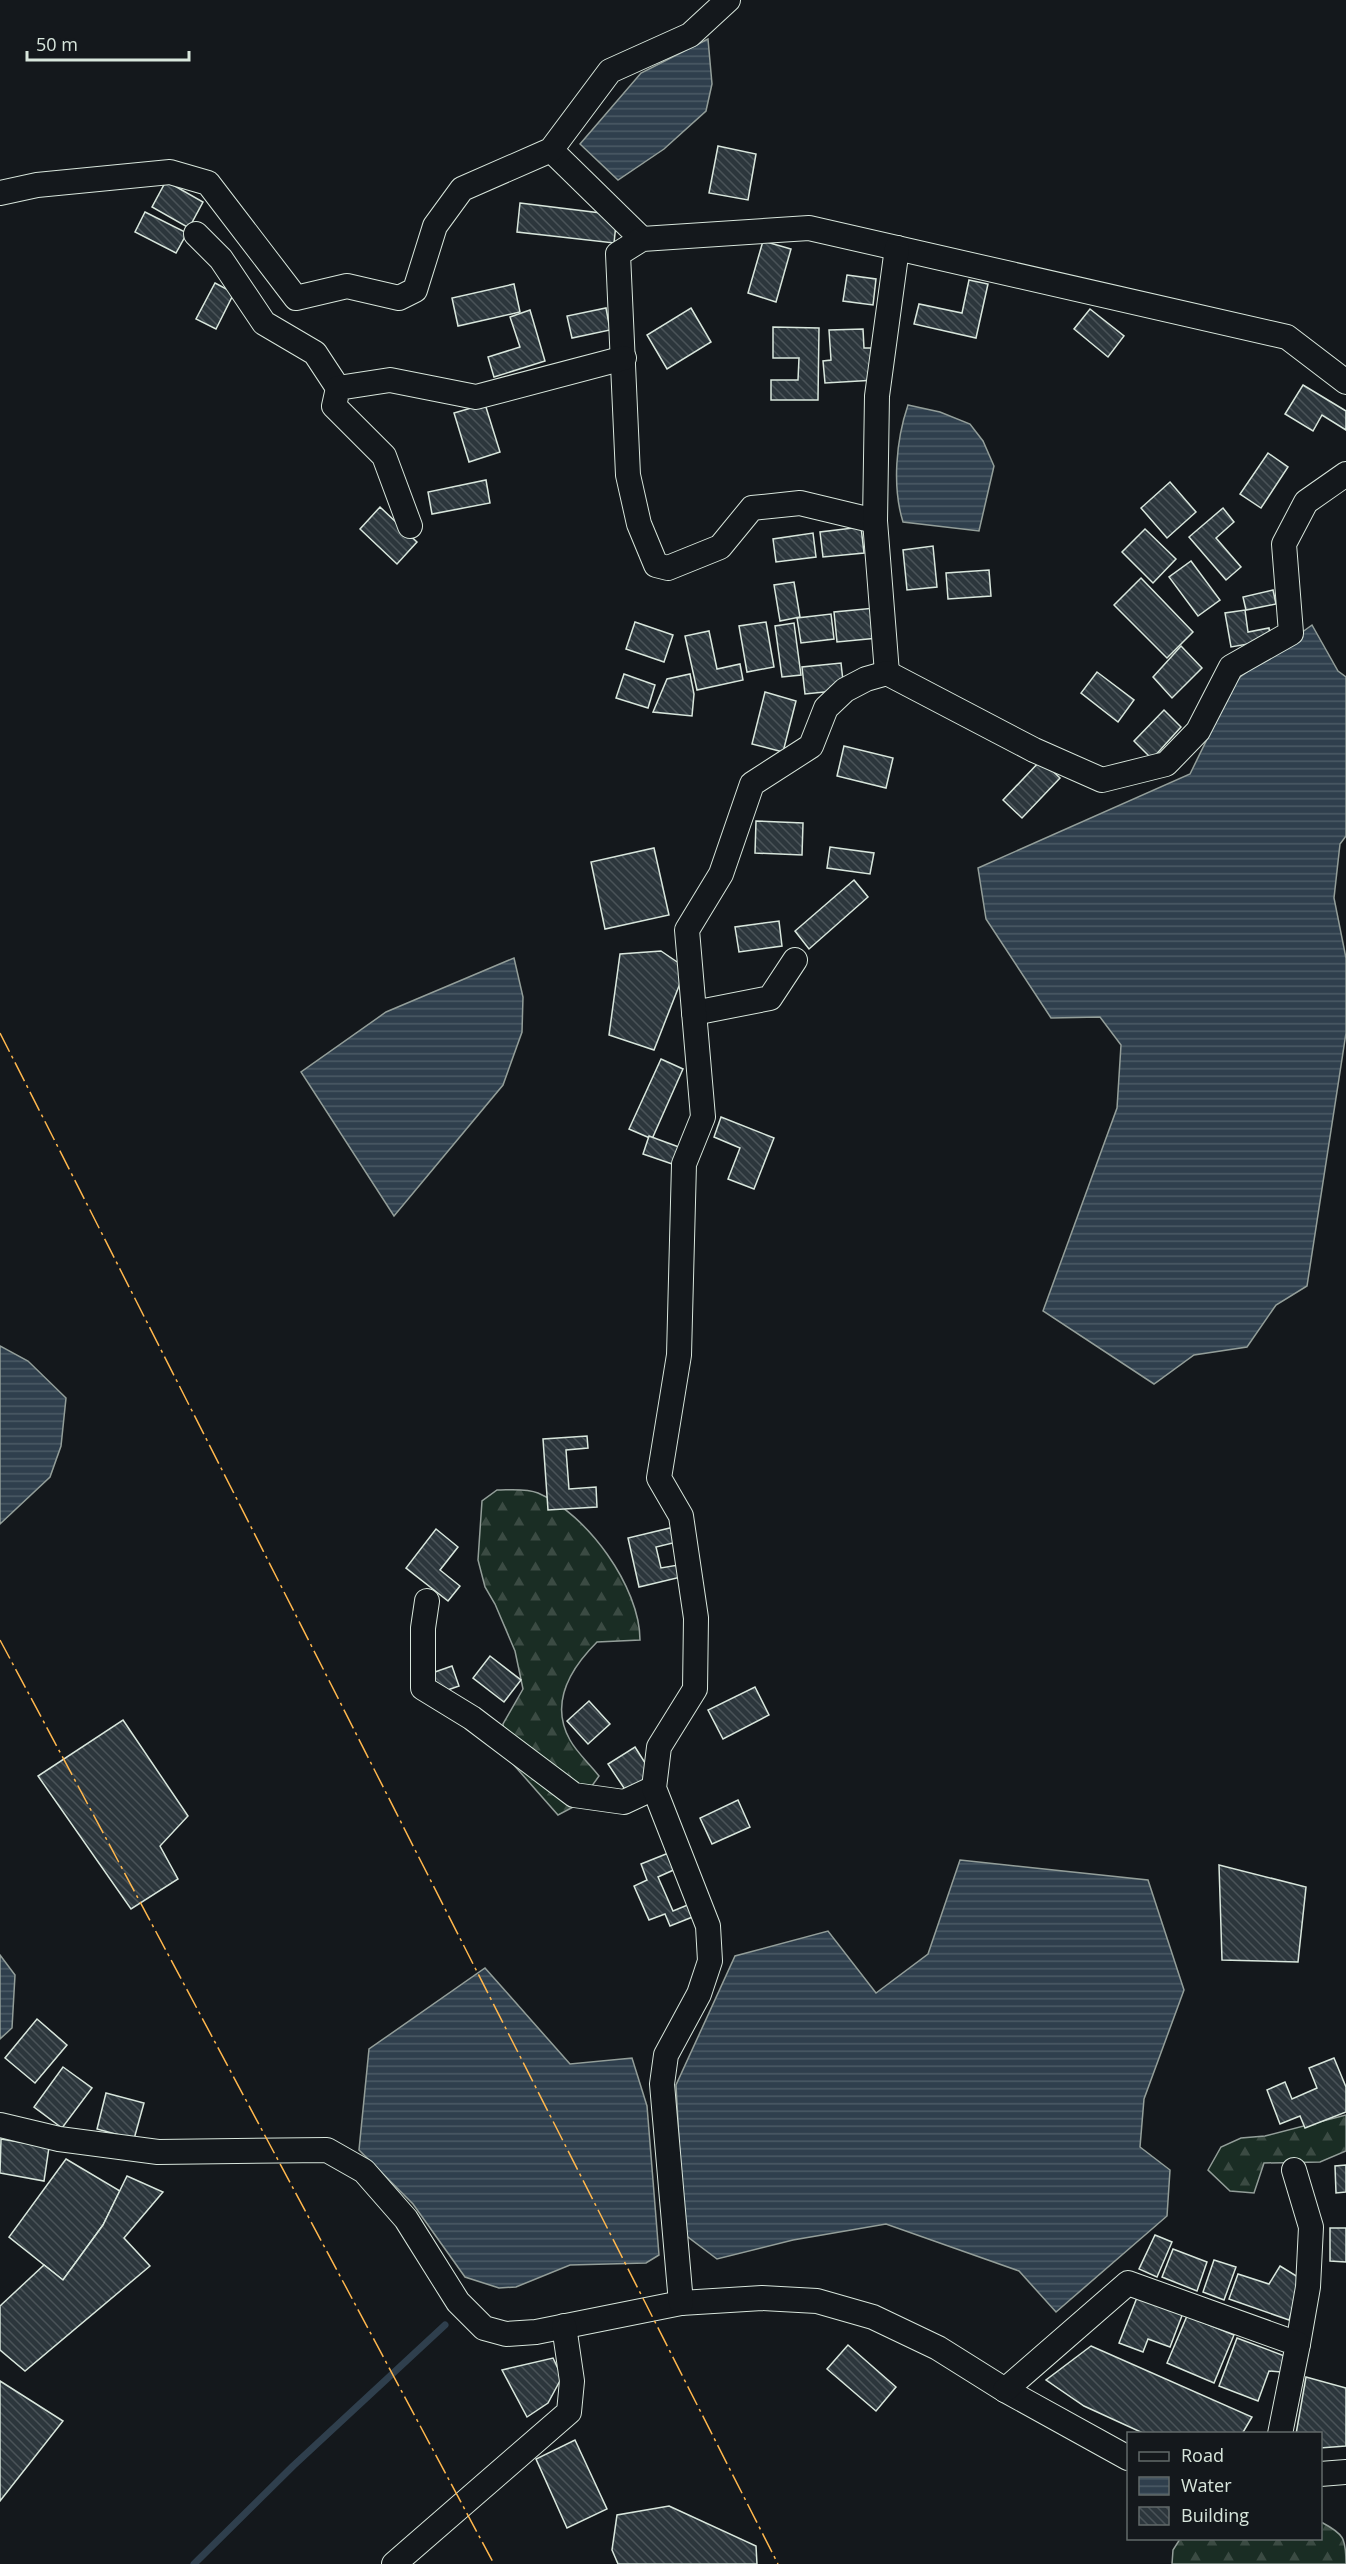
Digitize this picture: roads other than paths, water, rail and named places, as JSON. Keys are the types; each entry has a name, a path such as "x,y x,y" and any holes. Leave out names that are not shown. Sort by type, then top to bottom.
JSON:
{"street":[{"path":"0,194 37,185 170,172 207,183 296,298 347,286 399,298 415,290 435,226 462,189 551,150 610,71 690,35 728,0"},
{"path":"551,150 642,239"},
{"path":"875,520 800,503 752,508 720,547 668,568 656,565 639,524 628,475 618,254 642,239 809,228 1287,337 1346,382"},
{"path":"196,234 221,259 264,323 315,353 338,388 334,406 384,456 410,526"},
{"path":"888,673 875,520 877,396 897,248"},
{"path":"338,388 390,380 476,397 624,358"},
{"path":"681,2303 662,2084 666,2055 699,1994 710,1961 708,1926 654,1788 659,1747 695,1689 696,1618 681,1516 659,1478 679,1355 684,1164 703,1117 687,930 721,874 752,784 811,746 826,708 845,690 866,680 888,673 1034,750 1102,780 1166,764 1198,731 1231,667 1291,633 1284,544 1306,502 1346,474"},
{"path":"694,1013 770,998 795,960"},
{"path":"427,1601 423,1628 423,1688 471,1718 574,1795 624,1802 654,1788"},
{"path":"0,2125 59,2139 158,2152 327,2150 364,2171 406,2219 458,2302 484,2328 506,2334 564,2326 681,2303 762,2298 816,2301 873,2317 938,2348 1005,2390 1127,2457"},
{"path":"1280,2432 1308,2288 1311,2227 1294,2170"},
{"path":"1005,2390 1128,2283 1298,2344"},
{"path":"394,2564 569,2412 572,2381 564,2326"},
{"path":"1322,2474 1346,2472"}],"water":[{"path":"708,39 712,84 706,111 664,149 618,180 580,144 641,73"},
{"path":"908,405 940,412 970,424 983,441 994,466 979,531 903,522 897,494 897,464 898,448"},
{"path":"1312,625 1338,671 1346,677 1346,836 1340,844 1334,898 1346,958 1346,1033 1307,1286 1276,1305 1247,1347 1194,1355 1154,1384 1043,1311 1117,1108 1121,1045 1100,1017 1051,1018 986,919 978,868 1190,774 1236,680"},
{"path":"514,958 523,997 522,1032 503,1085 394,1216 301,1072 386,1012"},
{"path":"0,1346 28,1361 66,1398 61,1446 50,1477 0,1524"},
{"path":"960,1860 1148,1880 1184,1990 1144,2099 1140,2147 1170,2170 1167,2216 1056,2312 1019,2271 886,2224 793,2240 717,2259 684,2234 676,2085 735,1956 828,1931 876,1993 928,1954"},
{"path":"0,1955 15,1975 12,2028 0,2039"},
{"path":"485,1968 570,2064 632,2058 647,2106 659,2255 646,2263 570,2265 516,2287 499,2288 465,2277 413,2204 359,2150 369,2049"}],"waterway":[{"path":"194,2564 293,2466 445,2325"}]}
